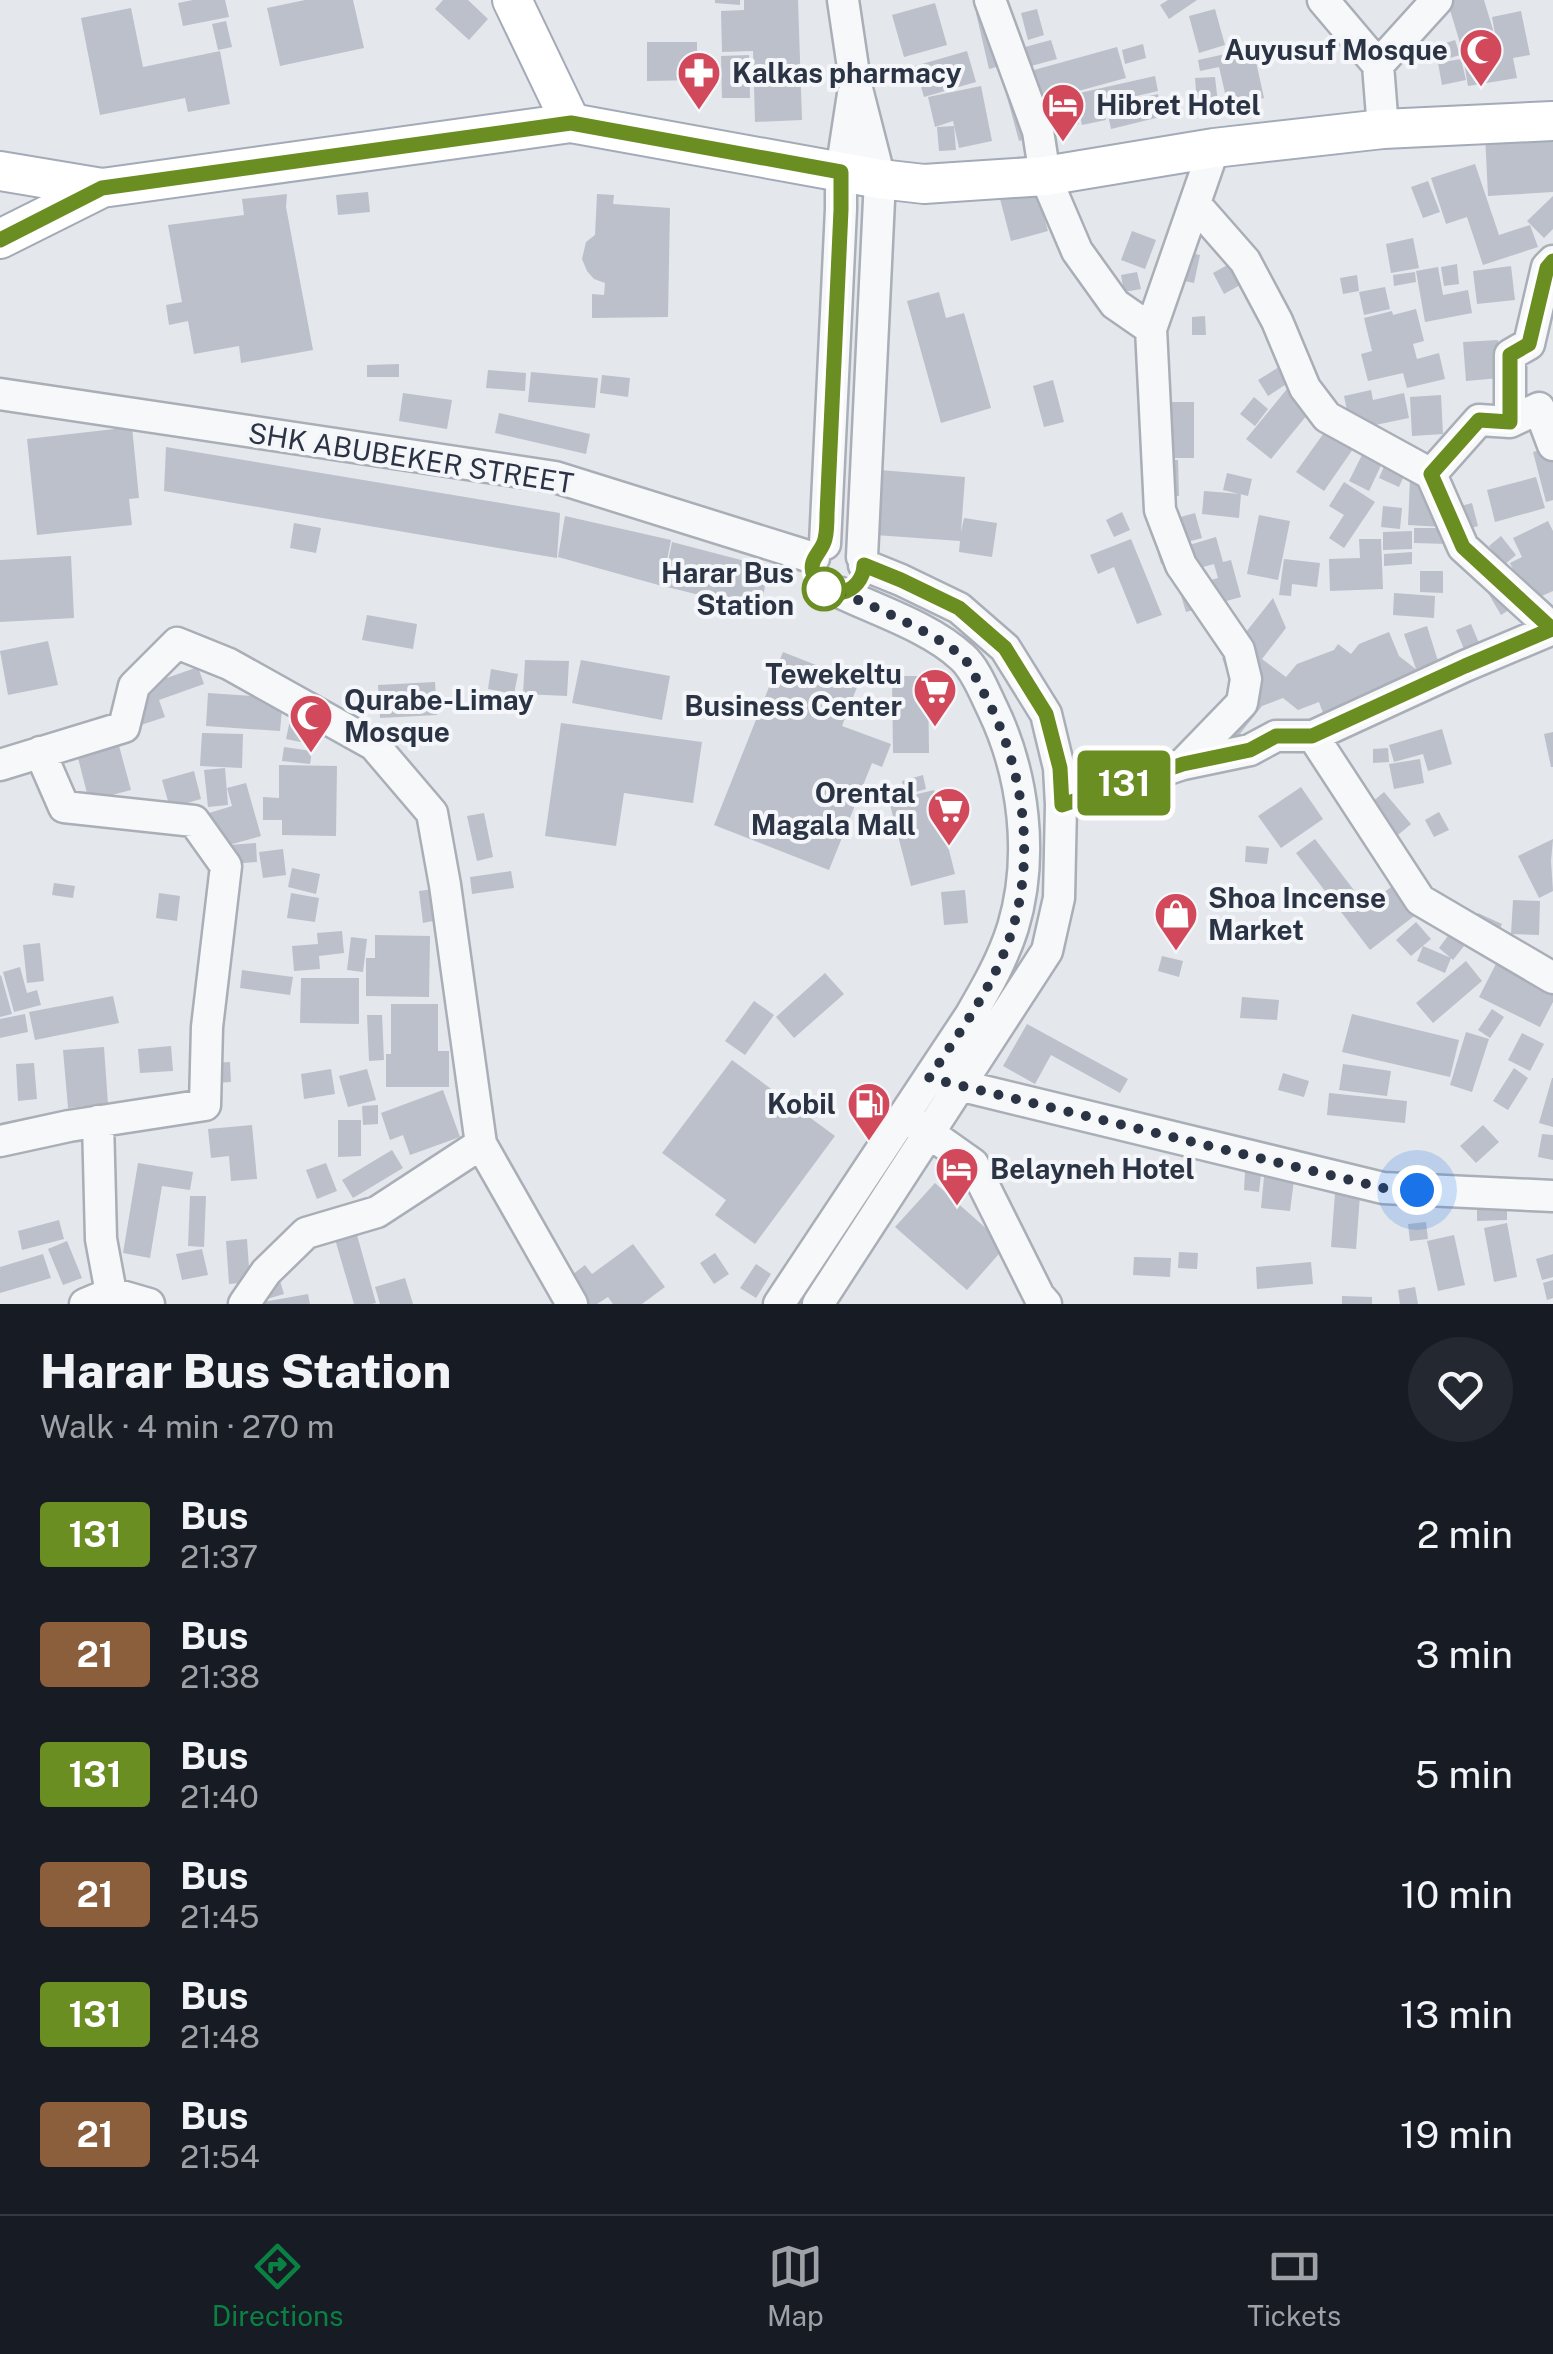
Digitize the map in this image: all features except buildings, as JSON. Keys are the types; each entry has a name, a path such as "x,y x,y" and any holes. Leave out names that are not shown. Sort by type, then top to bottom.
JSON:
{"main road":[{"path":"512,0 571,123"},
{"path":"0,171 102,188 571,123 924,184 1045,176 1214,148 1382,129 1553,120"},
{"path":"0,240 102,188"}],"street":[{"path":"841,593 856,586 864,573 880,179 854,81 843,0"},
{"path":"990,0 1038,131 1045,176 1077,251 1115,304 1151,330"},
{"path":"1323,0 1378,66 1382,129"},
{"path":"1378,66 1437,0"},
{"path":"818,1304 916,1124 929,1078 998,966 1014,924 1024,863 1022,816 1007,740 965,659 932,636 841,593 824,589 813,575 819,551 834,373 841,172 854,81"},
{"path":"1183,764 1242,704 1246,679 1239,650 1181,565 1160,510 1151,330 1214,148"},
{"path":"1062,805 1183,764 1250,750 1276,736 1312,736 1553,629 1463,547 1431,474 1328,417 1304,388 1277,321 1245,262 1195,204"},
{"path":"1510,422 1510,355 1529,344 1547,268 1553,261"},
{"path":"834,373 872,378"},
{"name":"SHK ABUBEKER STREET","path":"0,394 555,477 819,551"},
{"path":"1431,474 1479,420 1510,422 1539,408 1553,445"},
{"path":"780,1304 916,1124 960,1085 1046,951 1059,898 1060,768 1046,714 1005,648 959,608 863,561 858,549 842,541 819,551"},
{"path":"0,765 124,727 134,686 177,642 229,664 374,745 432,813 481,1144 572,1304"},
{"path":"976,679 1005,648"},
{"path":"1312,736 1420,900 1553,978"},
{"path":"0,1141 205,1105 207,1027 226,866 194,821 64,806 40,752"},
{"path":"1020,889 1059,898"},
{"path":"929,1078 1383,1188 1553,1196"},
{"path":"98,1122 102,1239 98,1298 149,1304"},
{"path":"916,1124 974,1164 1046,1304"},
{"path":"244,1304 266,1272 306,1233 377,1212 481,1144"},
{"path":"266,1272 267,1304"}],"bus line":[{"name":"131","path":"0,240 102,188 571,123 841,172 825,544 814,558 813,575 824,589 841,593 861,580 864,565 959,608 1005,648 1046,714 1060,768 1062,805 1183,764 1250,750 1276,736 1312,736 1552,629 1463,547 1431,474 1479,420 1510,422 1510,355 1529,344 1547,268 1553,261"}],"place":[{"name":"Auyusuf Mosque","path":"1481,88"},
{"name":"Kalkas pharmacy","path":"699,111"},
{"name":"Hibret Hotel","path":"1063,143"},
{"name":"Harar Bus Station","path":"824,589"},
{"name":"Tewekeltu Business Center","path":"935,728"},
{"name":"Qurabe-Limay Mosque","path":"311,754"},
{"name":"Orental Magala Mall","path":"949,847"},
{"name":"Shoa Incense Market","path":"1176,952"},
{"name":"Kobil","path":"869,1142"},
{"name":"Belayneh Hotel","path":"957,1207"}],"route":[{"path":"824,589 841,593 932,636 965,659 1007,740 1016,775 1024,863 1014,924 998,966 929,1078 1383,1188 1417,1190"}]}
